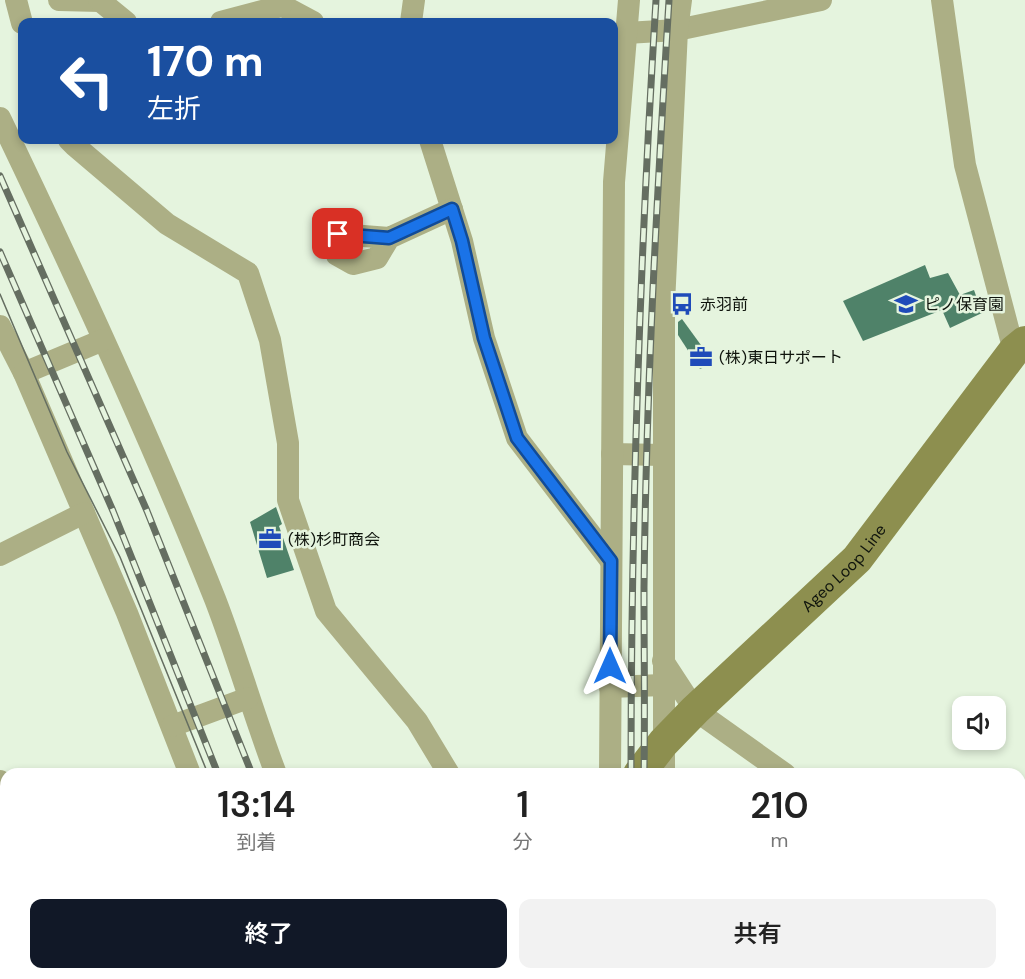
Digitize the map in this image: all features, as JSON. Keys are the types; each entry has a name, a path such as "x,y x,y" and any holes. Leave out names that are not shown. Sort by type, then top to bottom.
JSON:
{"main road":[{"name":"Ageo Loop Line","path":"644,768 663,743 695,710 857,559 1019,346"}],"street":[{"path":"16,0 21,18"},
{"path":"59,0 100,0 121,18"},
{"path":"412,18 414,0"},
{"path":"618,84 620,35 629,0"},
{"path":"664,768 664,303 677,30 681,0"},
{"path":"620,35 677,30 821,0"},
{"path":"942,0 965,165 1019,346"},
{"path":"233,18 276,3 305,18"},
{"path":"0,118 75,275 201,564 274,768"},
{"path":"72,144 167,224 249,273 270,340 288,443 288,500 326,611 417,721 445,768"},
{"path":"431,144 462,241 484,338 517,438 611,561"},
{"path":"610,768 616,144"},
{"path":"389,238 452,209"},
{"path":"0,326 24,373 127,613 188,768"},
{"path":"24,373 103,340"},
{"path":"612,454 663,455"},
{"path":"0,555 84,513"},
{"path":"663,661 695,710 776,768"},
{"path":"610,687 663,685"},
{"path":"172,726 248,698"}],"building":[{"path":"925,265 930,278 948,273 960,295 974,290 982,313 950,328 942,310 863,341 843,301"},
{"path":"682,319 714,363 700,369 678,335 678,322"},
{"path":"276,507 282,524 279,526 294,570 267,578 250,522"}],"tram line":[{"path":"0,294 67,452 120,557 206,768"}],"railway":[{"path":"631,768 638,387 645,194 656,0"},
{"path":"644,768 647,441 656,220 669,0"},
{"path":"0,176 147,511 250,768"},
{"path":"0,252 113,511 216,768"}],"place":[{"name":"赤羽前","path":"682,304"},
{"name":"ピノ保育園","path":"906,304"},
{"name":"(株)東日サポート","path":"701,357"},
{"name":"(株)杉町商会","path":"270,539"}],"route":[{"path":"338,234 389,238 452,209 462,241 484,338 517,438 611,561 610,666"}]}
